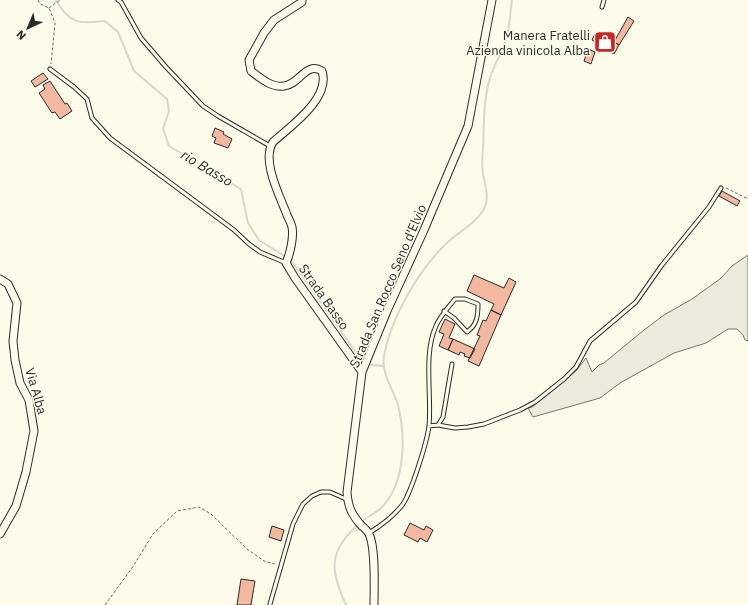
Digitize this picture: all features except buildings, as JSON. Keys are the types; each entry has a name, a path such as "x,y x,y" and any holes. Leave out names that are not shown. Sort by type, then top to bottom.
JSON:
{"street":[{"path":"270,146 309,110 320,92 324,78 322,71 318,68 311,69 291,84 278,86 263,81 251,71 249,60 264,33 274,20 302,2 302,0"},
{"name":"Strada San Rocco Seno d'Elvio","path":"348,502 347,492 363,369 386,311 424,230 468,126 492,0"},
{"name":"Strada Basso","path":"270,146 269,162 272,175 292,227 291,249 287,260 295,278 363,369"},
{"name":"Via Alba","path":"0,279 8,284 17,303 13,341 15,360 20,383 29,400 34,432 26,472 16,506 0,534"},
{"path":"348,502 353,516 367,532 373,557 374,605"}],"lane":[{"path":"118,0 121,2 140,38 204,106 218,116 270,146"},
{"path":"602,7 604,0"},
{"path":"50,69 74,87 87,100 92,118 110,138 234,230 260,252 287,260"},
{"path":"429,426 438,425 455,428 484,424 520,410 535,402 564,379 576,367 590,341 636,302 662,265 710,207 721,188"},
{"path":"367,532 390,518 404,503 412,485 424,448 429,426 430,346 435,327 444,311 455,299 465,299 478,304 478,314 474,327 467,332 454,318 444,311"},
{"path":"438,425 443,417 452,364"},
{"path":"270,604 293,524 303,504 312,496 321,492 330,492 348,502"}],"path":[{"path":"38,0 40,4 49,8 55,23 50,69"},
{"path":"49,8 60,0"},
{"path":"721,188 725,188 748,199"},
{"path":"105,605 132,568 153,534 177,511 199,507 211,514 247,549 258,557 264,561 282,566"}],"shaded area":[{"path":"748,255 748,341 745,340 743,335 737,329 728,329 706,343 674,353 620,383 600,398 533,417 528,408 532,407 576,371 586,358 592,372 664,315 692,299 720,279 732,266"}],"waterway":[{"name":"rio Basso","path":"56,0 66,14 76,21 105,21 118,32 134,71 167,99 169,111 163,129 169,146 241,189 248,223 259,240 286,257"},
{"path":"361,522 378,511 391,496 400,470 403,442 400,414 397,402 385,374 383,362 393,326 408,294 427,266 448,242 476,219 486,205 487,201 482,162 485,103 488,84 503,48 507,34 512,0"},
{"name":"rio Basso","path":"289,260 294,264 360,358 371,365 383,366"},
{"path":"346,605 337,582 335,562 341,544 358,525"}],"place":[{"name":"Manera Fratelli Azienda vinicola Alba","path":"605,42"}]}
